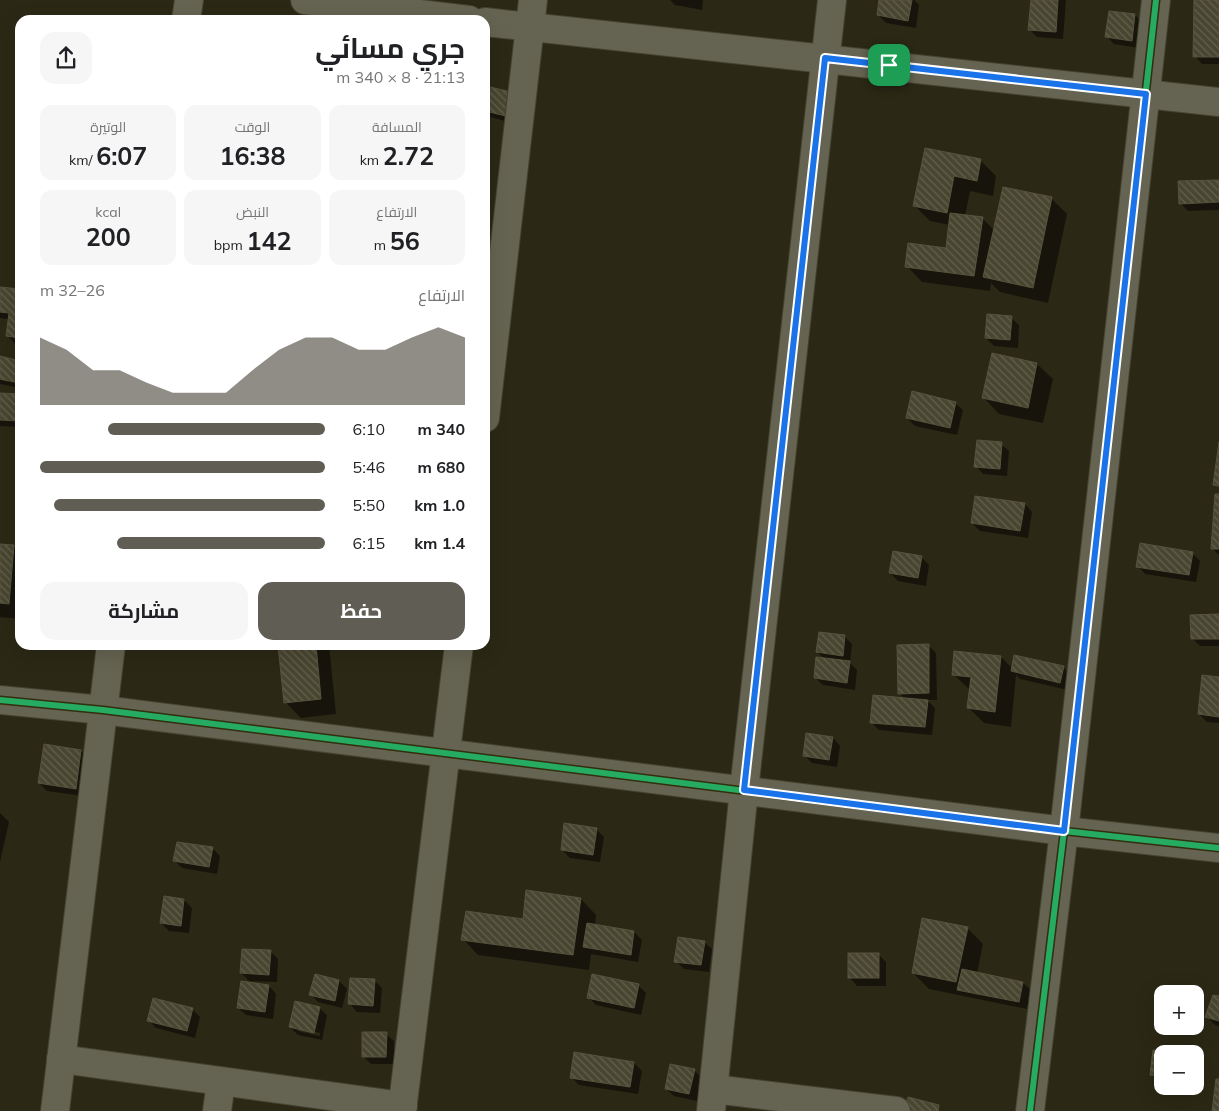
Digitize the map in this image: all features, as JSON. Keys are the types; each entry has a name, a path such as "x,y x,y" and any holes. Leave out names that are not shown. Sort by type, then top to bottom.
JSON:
{"street":[{"path":"187,15 189,0"},
{"path":"305,0 428,15"},
{"path":"490,375 533,0"},
{"path":"832,0 744,790 713,1100 896,1111"},
{"path":"1030,1111 1064,831 1156,0"},
{"path":"490,23 1219,102"},
{"path":"55,1111 110,650"},
{"path":"61,1059 402,1108 458,650"},
{"path":"0,700 103,710 1064,831 1219,848"},
{"path":"217,1111 221,1082"}],"building":[{"path":"879,0 912,0 908,21 877,15"},
{"path":"1031,0 1058,0 1056,32 1028,30"},
{"path":"1194,0 1219,0 1219,57 1193,57"},
{"path":"1109,11 1135,14 1132,41 1105,37"},
{"path":"490,87 515,93 510,117 490,112"},
{"path":"925,148 981,159 977,181 954,176 947,213 913,206"},
{"path":"1219,180 1219,202 1179,204 1178,181"},
{"path":"1003,187 1052,197 1033,288 983,277"},
{"path":"950,213 983,217 974,276 905,267 908,243 946,248"},
{"path":"0,287 15,288 15,337 6,336 9,313 0,312"},
{"path":"987,314 1012,316 1010,340 985,338"},
{"path":"992,353 1037,363 1028,408 982,398"},
{"path":"0,356 15,360 15,382 0,379"},
{"path":"912,391 956,402 950,428 906,418"},
{"path":"0,393 15,394 15,421 0,420"},
{"path":"977,440 1002,442 1000,469 974,467"},
{"path":"1219,442 1219,486 1213,485"},
{"path":"1215,494 1219,494 1219,549 1211,549"},
{"path":"975,496 1025,503 1020,531 971,523"},
{"path":"1140,543 1193,552 1189,575 1136,567"},
{"path":"0,544 14,545 9,604 0,603"},
{"path":"893,551 922,556 918,578 889,573"},
{"path":"1219,614 1219,639 1191,639 1190,615"},
{"path":"819,632 845,635 843,656 816,652"},
{"path":"929,644 929,693 898,694 897,645"},
{"path":"279,650 316,650 321,699 284,703"},
{"path":"954,651 1001,656 995,712 967,708 971,677 952,675"},
{"path":"1014,655 1064,666 1060,683 1011,671"},
{"path":"816,657 850,661 847,683 814,678"},
{"path":"1202,675 1219,677 1219,717 1198,714"},
{"path":"873,695 928,700 925,727 870,723"},
{"path":"806,733 833,737 829,760 803,756"},
{"path":"44,744 81,750 76,789 38,783"},
{"path":"564,823 597,828 593,855 561,850"},
{"path":"177,842 213,847 209,867 173,861"},
{"path":"526,890 581,898 573,955 461,940 466,911 523,919"},
{"path":"164,896 184,899 181,926 160,923"},
{"path":"922,918 968,927 956,982 912,973"},
{"path":"587,923 634,931 631,955 583,947"},
{"path":"678,937 705,941 701,965 674,962"},
{"path":"242,949 271,950 269,975 240,973"},
{"path":"848,953 879,953 879,978 848,978"},
{"path":"962,969 1023,982 1019,1002 957,990"},
{"path":"315,974 339,980 335,1001 309,995"},
{"path":"592,974 639,984 634,1008 587,998"},
{"path":"350,978 375,979 373,1006 348,1004"},
{"path":"241,981 269,985 265,1012 237,1008"},
{"path":"1213,995 1219,996 1219,1021 1205,1017"},
{"path":"153,998 193,1008 187,1031 147,1021"},
{"path":"295,1001 320,1007 314,1033 289,1027"},
{"path":"362,1032 387,1032 386,1057 362,1057"},
{"path":"1153,1050 1154,1076 1150,1075"},
{"path":"574,1052 634,1062 630,1087 570,1078"},
{"path":"670,1064 695,1069 689,1094 665,1089"},
{"path":"1216,1079 1219,1079 1219,1111 1212,1111"},
{"path":"908,1097 939,1105 938,1111 904,1111"}],"cycle path":[{"path":"1030,1111 1064,831 1156,0"},
{"path":"0,700 103,710 1064,831 1219,848"}],"route":[{"path":"825,58 889,65 1146,94 1064,831 744,790 825,58"}]}
